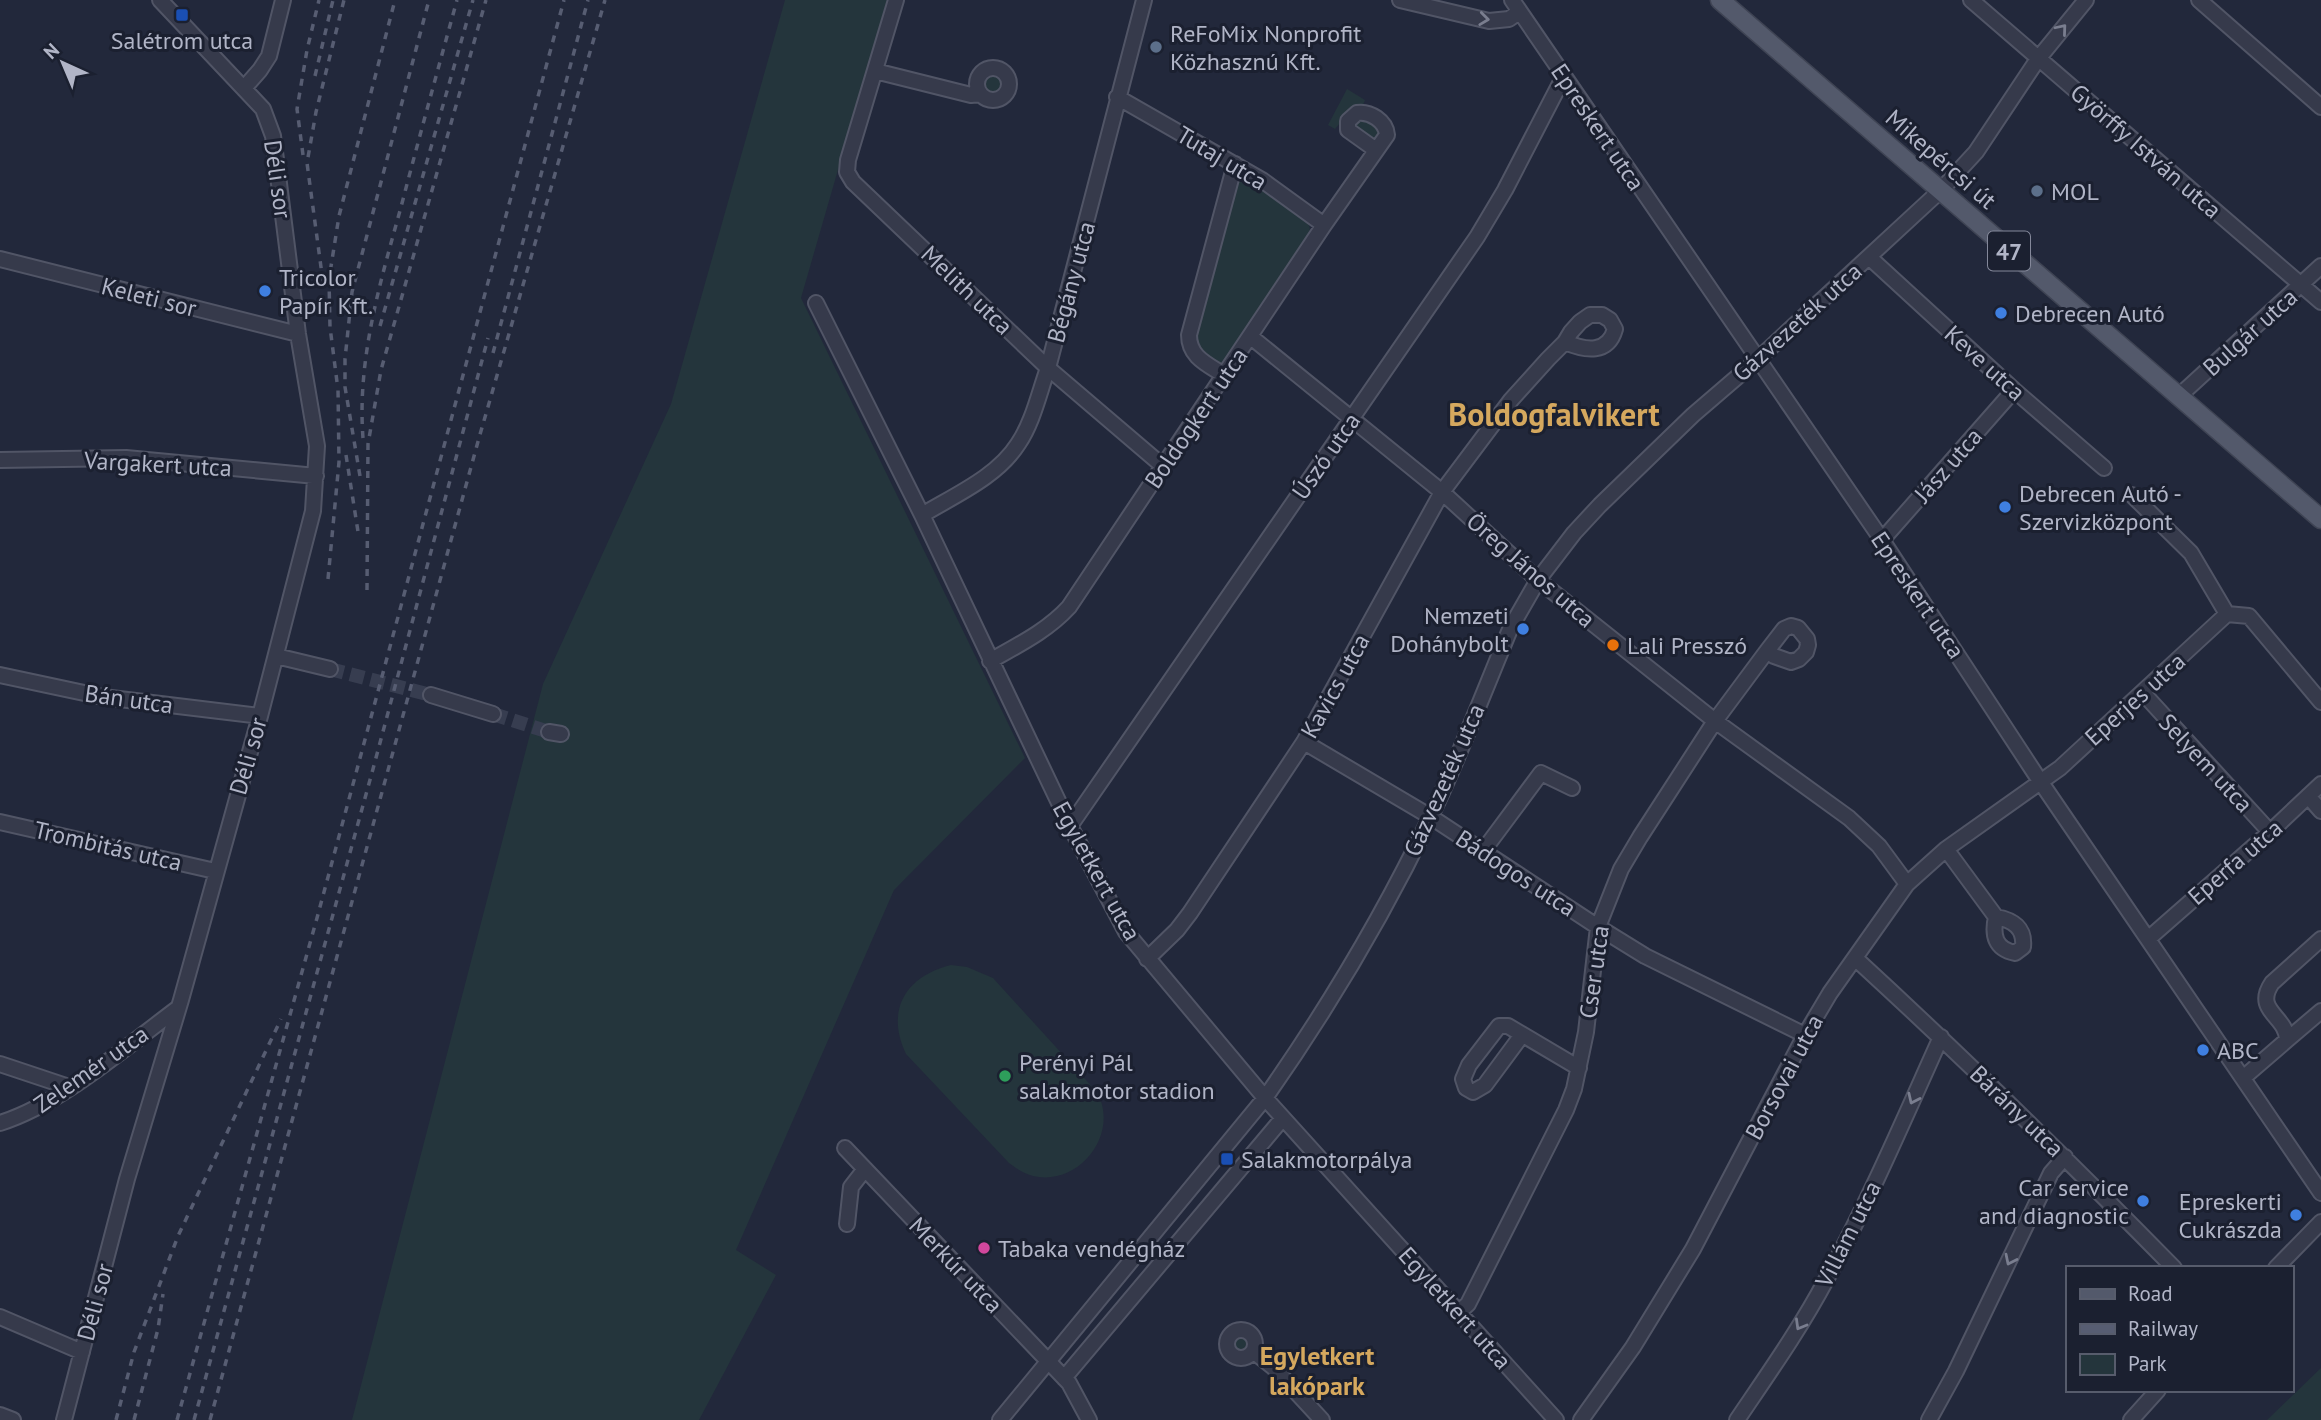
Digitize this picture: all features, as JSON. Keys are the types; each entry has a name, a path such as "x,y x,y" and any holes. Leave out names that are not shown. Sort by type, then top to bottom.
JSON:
{"main road":[{"name":"Mikepércsi út","path":"1720,0 2321,519"}],"street":[{"path":"160,0 244,87 260,71 269,56 283,0"},
{"path":"896,0 875,71 971,95 980,94"},
{"name":"Bégány utca","path":"922,515 982,479 1004,461 1018,445 1027,428 1048,368 1143,0"},
{"path":"1400,0 1489,22 1508,19 1515,6"},
{"name":"Györffy István utca","path":"1971,0 2321,302"},
{"name":"Gázvezeték utca","path":"1000,1420 1265,1098 1302,1045 1395,887 1431,817 1511,627 1538,580 1574,533 1600,505 1693,415 1757,360 1941,190 1976,152 2038,59 2086,0"},
{"path":"2199,0 2321,107"},
{"name":"Epreskert utca","path":"1515,6 1882,540 2040,781 2321,1193"},
{"name":"Melith utca","path":"875,71 848,160 847,172 852,182 1048,368 1164,467"},
{"name":"Úszó utca","path":"1070,825 1477,237 1505,190 1563,76"},
{"name":"Déli sor","path":"64,1420 127,1179 260,716 313,512 317,446 298,334 273,136 263,109 244,87"},
{"name":"Tutaj utca","path":"1117,97 1235,164 1295,202 1324,225"},
{"name":"Boldogkert utca","path":"990,661 1056,621 1069,607 1376,150"},
{"path":"1224,375 1197,358 1189,347 1189,335 1235,164"},
{"name":"Keve utca","path":"1869,257 2014,390 2104,467"},
{"name":"Keleti sor","path":"0,259 298,334"},
{"name":"Bulgár utca","path":"2178,397 2321,266"},
{"name":"Egyletkert utca","path":"816,303 922,515 990,661 1116,917 1147,959 1265,1098 1556,1420"},
{"name":"Öreg János utca","path":"1251,337 1442,492 1538,580 1715,721 1849,818 1879,846 1907,884"},
{"name":"Kavics utca","path":"1147,959 1177,930 1190,913 1304,742 1442,492 1511,400 1565,342"},
{"name":"Jász utca","path":"1882,540 2014,390"},
{"name":"Vargakert utca","path":"0,460 125,458 316,476"},
{"path":"2132,495 2191,553 2227,614 2249,616 2321,702"},
{"name":"Eperjes utca","path":"2040,781 2060,768 2227,614"},
{"name":"Cser utca","path":"1459,1312 1468,1304 1566,1110 1579,1068 1598,927 1622,869 1715,721 1767,651"},
{"path":"276,656 330,669"},
{"name":"Bán utca","path":"0,675 103,697 260,716"},
{"name":"Selyem utca","path":"2143,693 2270,832"},
{"path":"432,695 493,715"},
{"name":"Bádogos utca","path":"1304,742 1431,817 1645,956 1805,1035"},
{"path":"1483,851 1541,773 1572,788"},
{"name":"Borsovai utca","path":"1581,1420 1669,1289 1829,993 1907,884 1946,849 2040,781"},
{"name":"Eperfa utca","path":"2148,939 2321,784"},
{"path":"2308,796 2321,811"},
{"name":"Trombitás utca","path":"0,822 215,871"},
{"path":"1946,849 1996,917"},
{"path":"2287,1040 2287,1032 2267,1006 2267,990 2321,939"},
{"name":"Bárány utca","path":"1855,958 2065,1157 2172,1266"},
{"name":"Zelemér utca","path":"0,1122 21,1116 69,1087 178,1007"},
{"path":"2243,1078 2321,1011"},
{"path":"1519,1039 1485,1085 1473,1092 1466,1088 1462,1079 1469,1065 1499,1026 1508,1026 1579,1068"},
{"name":"Villám utca","path":"1737,1420 1794,1336 1826,1280 1867,1200 1941,1037"},
{"path":"0,1064 69,1087"},
{"path":"1064,1378 1283,1118"},
{"name":"Merkúr utca","path":"845,1148 1064,1378 1088,1420"},
{"path":"1929,1420 1956,1371 2051,1173 2065,1157"},
{"path":"848,1224 851,1187 865,1169"},
{"path":"2278,1266 2321,1222"},
{"path":"0,1317 82,1352"},
{"path":"1253,1351 1273,1367 1322,1420"},
{"path":"2131,1420 2156,1392"},
{"path":"0,1415 13,1420"}],"green space":[{"path":"785,0 887,0 801,298 1025,758 894,890 736,1250 776,1275 699,1420 352,1420 543,684 671,404"},
{"path":"993,74 1000,77 1003,84 1000,91 993,94 986,91 983,84 986,77"},
{"path":"1347,89 1365,100 1362,108 1350,111 1335,129 1328,125"},
{"path":"1366,117 1381,131 1375,142 1354,127 1354,122"},
{"path":"1235,175 1244,176 1305,219 1310,232 1307,241 1223,366 1218,367 1194,344"},
{"name":"Perényi Pál salakmotor stadion","path":"951,965 967,967 993,978 1096,1091 1102,1107 1100,1138 1092,1153 1067,1173 1051,1177 1033,1176 1009,1163 906,1054 898,1023 899,1009 904,997 911,986 922,977"},
{"path":"1237,1335 1245,1335 1250,1344 1248,1351 1237,1353 1232,1348 1232,1340"},
{"path":"2321,1368 2321,1420 2267,1420"}],"tunnel":[{"path":"330,669 431,695"},
{"path":"493,714 549,732"}],"railway":[{"path":"303,155 297,109 319,0"},
{"path":"315,76 333,0"},
{"path":"323,282 307,163 316,112 344,0"},
{"path":"337,382 330,327 329,279 339,216 395,0"},
{"path":"360,476 345,387 352,292 429,0"},
{"path":"363,438 363,379 372,321 457,0"},
{"path":"380,326 473,0"},
{"path":"367,590 368,444 381,370 486,0"},
{"path":"177,1420 317,918 564,0"},
{"path":"493,353 588,0"},
{"path":"210,1420 479,438 605,0"},
{"path":"194,1420 488,338"},
{"path":"328,579 339,462 338,389"},
{"path":"346,455 359,538"},
{"path":"116,1420 134,1352 178,1236 281,1019"},
{"path":"134,1420 158,1329 163,1294"}],"place":[{"name":"Salétrom utca","path":"182,15"},
{"name":"ReFoMix Nonprofit Közhasznú Kft.","path":"1156,47"},
{"name":"MOL","path":"2037,191"},
{"name":"Tricolor Papír Kft.","path":"265,291"},
{"name":"Debrecen Autó","path":"2001,313"},
{"name":"Debrecen Autó - Szervizközpont","path":"2005,507"},
{"name":"Nemzeti Dohánybolt","path":"1523,629"},
{"name":"Lali Presszó","path":"1613,645"},
{"name":"ABC","path":"2203,1050"},
{"name":"Perényi Pál salakmotor stadion","path":"1005,1076"},
{"name":"Salakmotorpálya","path":"1227,1159"},
{"name":"Car service and diagnostic","path":"2143,1201"},
{"name":"Epreskerti Cukrászda","path":"2296,1215"},
{"name":"Tabaka vendégház","path":"984,1248"}],"district":[{"name":"Boldogfalvikert","path":"1554,414"},
{"name":"Egyletkert lakópark","path":"1317,1370"}]}
